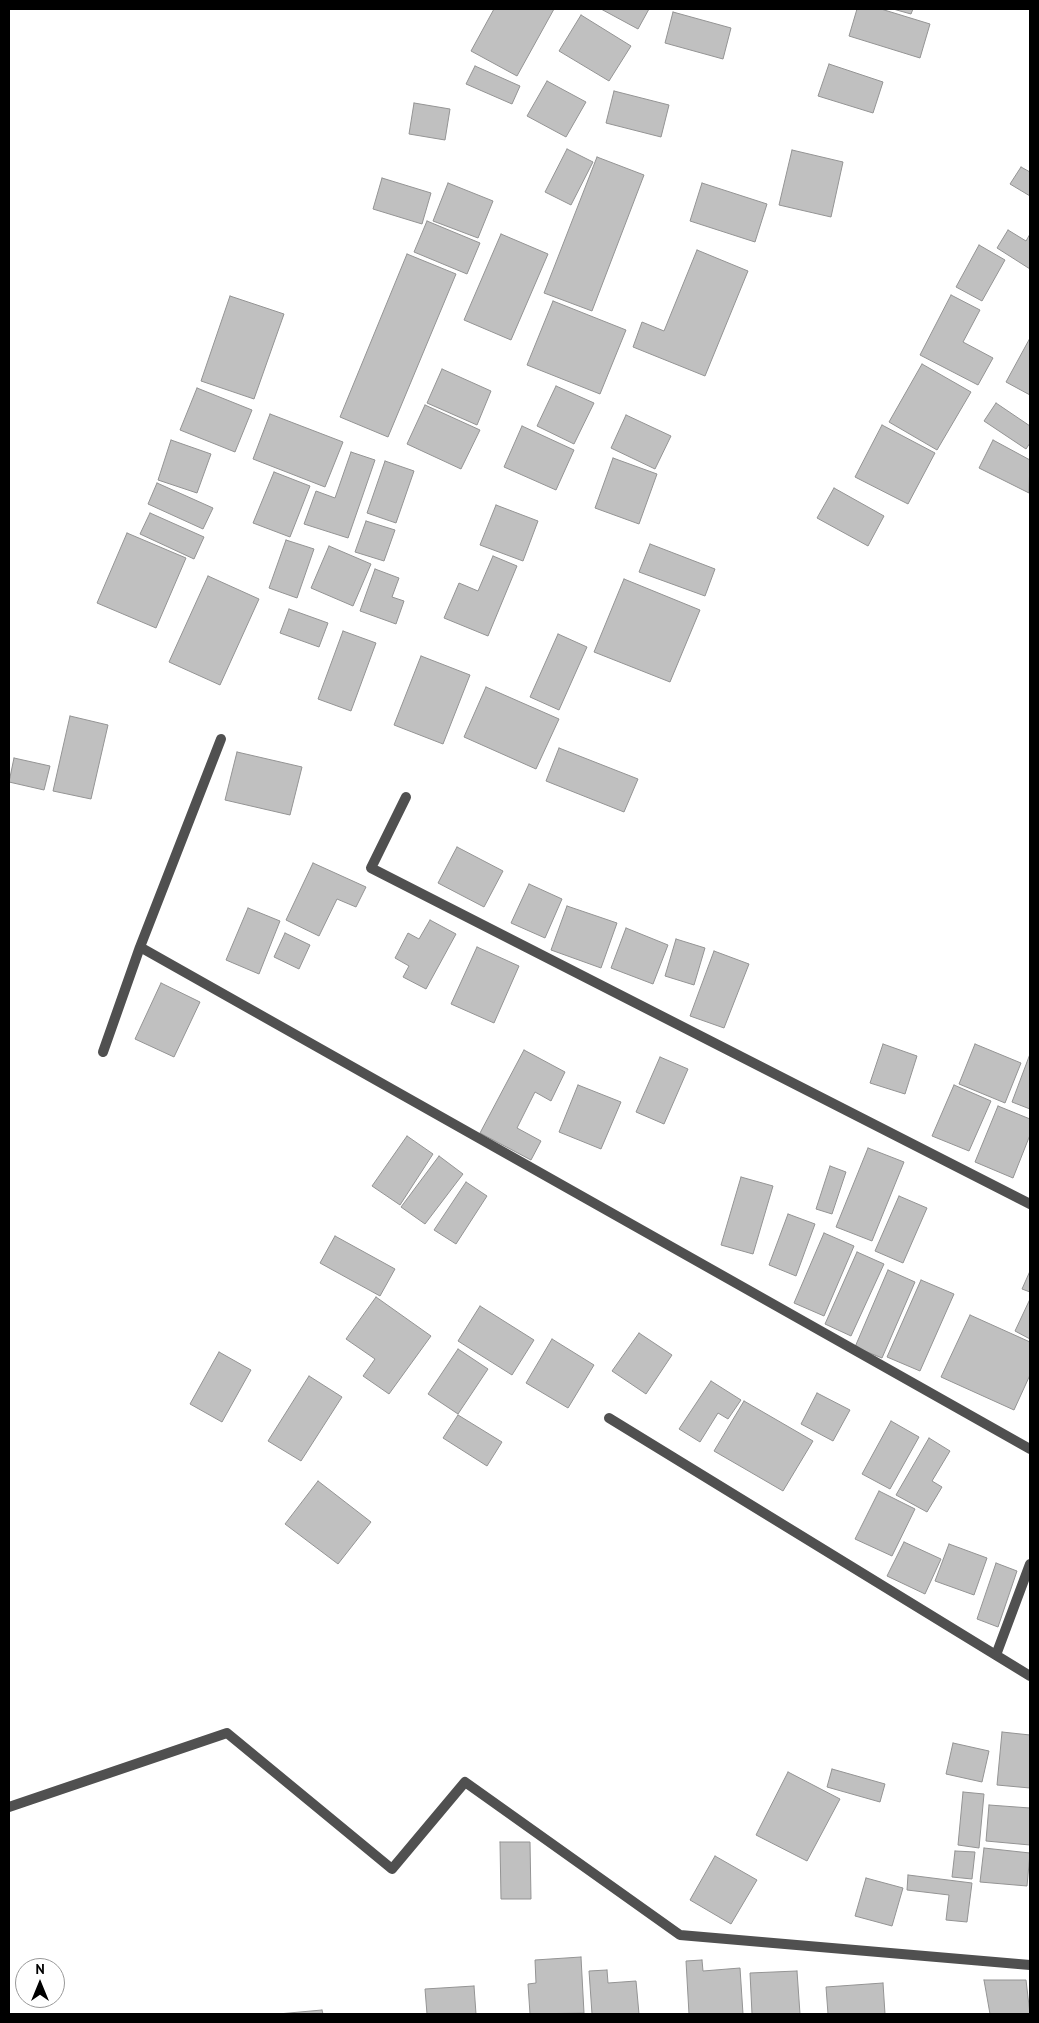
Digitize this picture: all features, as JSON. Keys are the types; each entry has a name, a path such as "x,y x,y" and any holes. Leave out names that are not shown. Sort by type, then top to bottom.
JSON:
{"street":[{"path":"103,1052 140,947 221,739"},
{"path":"406,797 371,868 1030,1204"},
{"path":"140,947 1030,1450"},
{"path":"610,1418 1030,1676"},
{"path":"996,1655 1030,1564"},
{"path":"9,1807 227,1733 392,1869 465,1782 680,1934 1030,1966"}],"building":[{"path":"494,9 554,9 517,76 471,51"},
{"path":"601,9 649,9 638,29"},
{"path":"857,9 881,9 930,24 920,58 849,36"},
{"path":"893,9 913,9 911,14"},
{"path":"673,12 731,28 723,59 665,43"},
{"path":"581,15 631,46 609,81 559,51"},
{"path":"829,64 883,82 873,113 818,96"},
{"path":"475,66 520,86 512,104 466,84"},
{"path":"547,81 586,102 566,137 527,116"},
{"path":"614,91 669,105 661,137 606,123"},
{"path":"414,103 450,109 445,140 409,134"},
{"path":"567,149 593,162 571,205 545,192"},
{"path":"792,150 843,162 831,217 779,205"},
{"path":"597,157 644,175 592,311 544,293"},
{"path":"1021,167 1030,172 1030,196 1010,184"},
{"path":"382,178 431,193 422,224 373,209"},
{"path":"448,183 493,201 478,238 433,221"},
{"path":"702,183 767,204 755,242 690,221"},
{"path":"427,221 480,243 467,274 414,252"},
{"path":"1008,230 1026,241 1030,234 1030,269 997,248"},
{"path":"501,234 548,254 511,340 464,320"},
{"path":"979,245 1005,260 982,301 956,287"},
{"path":"697,250 748,271 705,376 633,347 642,322 664,331"},
{"path":"407,254 456,274 388,437 340,417"},
{"path":"951,295 980,310 963,342 993,358 978,385 920,355"},
{"path":"230,296 284,314 254,399 201,381"},
{"path":"553,301 626,330 600,394 527,365"},
{"path":"1030,338 1030,395 1006,382"},
{"path":"922,364 971,392 937,450 889,422"},
{"path":"442,369 491,391 477,425 427,403"},
{"path":"556,386 594,403 574,444 537,426"},
{"path":"197,388 252,410 235,452 180,430"},
{"path":"996,403 1030,426 1030,443 1026,449 984,421"},
{"path":"425,405 480,430 461,469 407,444"},
{"path":"270,414 343,442 325,487 253,459"},
{"path":"626,415 671,436 655,469 611,448"},
{"path":"882,425 935,453 908,504 855,477"},
{"path":"522,426 574,450 556,490 504,467"},
{"path":"171,440 211,454 197,493 158,480"},
{"path":"993,440 1030,460 1029,493 979,468"},
{"path":"351,452 375,460 348,538 304,524 316,491 335,498"},
{"path":"613,458 657,474 639,524 595,508"},
{"path":"385,461 414,471 396,523 367,513"},
{"path":"274,472 310,486 290,537 253,523"},
{"path":"157,483 213,508 203,529 148,504"},
{"path":"834,488 884,516 868,546 817,518"},
{"path":"496,505 538,521 523,561 480,545"},
{"path":"150,513 204,537 194,559 140,534"},
{"path":"366,521 395,530 384,561 355,552"},
{"path":"127,533 186,558 156,628 97,603"},
{"path":"286,540 314,549 297,598 269,588"},
{"path":"650,544 715,569 705,596 639,572"},
{"path":"329,546 371,564 353,606 311,588"},
{"path":"493,556 517,566 488,636 444,618 459,583 478,591"},
{"path":"375,569 399,578 392,597 404,601 396,624 360,611"},
{"path":"208,576 259,599 220,685 169,662"},
{"path":"624,579 700,610 670,682 594,652"},
{"path":"289,609 328,623 319,647 280,633"},
{"path":"343,631 376,643 351,711 318,699"},
{"path":"558,634 587,647 559,710 530,697"},
{"path":"421,656 470,675 443,744 394,725"},
{"path":"486,687 559,719 536,769 464,737"},
{"path":"70,716 108,725 91,799 53,791"},
{"path":"559,748 638,779 624,812 546,781"},
{"path":"237,752 302,767 290,815 225,800"},
{"path":"14,758 50,766 44,790 9,782"},
{"path":"457,847 503,871 484,907 438,883"},
{"path":"313,863 366,887 356,907 337,899 319,936 286,920"},
{"path":"529,884 562,899 545,938 511,923"},
{"path":"567,906 617,923 601,968 551,950"},
{"path":"248,908 280,921 259,974 226,960"},
{"path":"430,920 456,934 426,989 403,977 409,966 395,958 408,933 419,939"},
{"path":"626,928 668,945 653,984 611,968"},
{"path":"285,933 310,945 299,969 274,957"},
{"path":"676,939 705,948 694,985 665,976"},
{"path":"477,947 519,966 494,1023 451,1004"},
{"path":"714,951 749,964 724,1028 690,1016"},
{"path":"161,983 200,1002 174,1057 135,1039"},
{"path":"883,1044 917,1056 905,1094 870,1083"},
{"path":"975,1044 1021,1063 1005,1103 959,1084"},
{"path":"524,1050 565,1072 551,1101 535,1092 517,1128 541,1141 531,1160 480,1133"},
{"path":"1030,1054 1030,1109 1012,1102"},
{"path":"660,1057 688,1069 664,1124 636,1112"},
{"path":"578,1085 621,1102 601,1149 559,1132"},
{"path":"954,1085 991,1101 969,1151 932,1136"},
{"path":"998,1106 1030,1119 1030,1135 1013,1178 975,1162"},
{"path":"407,1136 433,1154 400,1205 372,1186"},
{"path":"868,1148 904,1162 872,1241 836,1227"},
{"path":"439,1156 463,1174 425,1224 401,1207"},
{"path":"830,1166 846,1172 832,1214 816,1209"},
{"path":"741,1177 773,1186 753,1254 721,1245"},
{"path":"466,1182 487,1196 456,1244 434,1230"},
{"path":"899,1196 927,1208 903,1263 875,1251"},
{"path":"788,1214 815,1224 796,1276 769,1265"},
{"path":"824,1233 854,1246 824,1316 794,1303"},
{"path":"335,1236 395,1269 380,1296 320,1263"},
{"path":"857,1252 884,1264 851,1336 825,1324"},
{"path":"888,1270 915,1282 882,1358 855,1347"},
{"path":"1030,1271 1030,1292 1022,1289"},
{"path":"921,1280 954,1294 920,1371 887,1357"},
{"path":"376,1297 431,1336 389,1394 363,1376 375,1359 346,1339"},
{"path":"1030,1299 1030,1339 1015,1331"},
{"path":"480,1306 534,1340 512,1375 458,1341"},
{"path":"970,1315 1030,1342 1030,1375 1014,1410 941,1377"},
{"path":"639,1333 672,1355 646,1394 612,1371"},
{"path":"552,1339 594,1365 568,1408 526,1383"},
{"path":"458,1349 488,1369 458,1414 428,1394"},
{"path":"219,1352 251,1370 222,1422 190,1404"},
{"path":"309,1376 342,1397 301,1461 268,1441"},
{"path":"711,1381 741,1400 728,1419 718,1413 700,1442 679,1429"},
{"path":"817,1393 850,1410 833,1441 801,1424"},
{"path":"744,1401 813,1441 783,1491 714,1451"},
{"path":"458,1415 502,1442 487,1466 443,1438"},
{"path":"891,1421 919,1437 890,1489 862,1474"},
{"path":"929,1438 950,1451 932,1481 942,1487 927,1512 896,1495"},
{"path":"318,1481 371,1522 338,1564 285,1524"},
{"path":"879,1491 915,1509 892,1556 855,1539"},
{"path":"904,1542 941,1559 925,1594 887,1576"},
{"path":"949,1544 987,1558 974,1595 935,1581"},
{"path":"996,1563 1017,1571 998,1627 977,1619"},
{"path":"1002,1732 1030,1735 1030,1788 997,1785"},
{"path":"953,1743 989,1751 982,1782 946,1774"},
{"path":"832,1769 885,1784 880,1802 827,1787"},
{"path":"788,1772 840,1799 807,1861 756,1835"},
{"path":"963,1792 984,1794 979,1848 958,1845"},
{"path":"989,1805 1030,1808 1030,1845 986,1841"},
{"path":"500,1842 530,1842 531,1899 501,1899"},
{"path":"984,1848 1030,1853 1027,1886 980,1882"},
{"path":"955,1851 975,1852 972,1879 952,1877"},
{"path":"715,1856 757,1880 731,1924 690,1900"},
{"path":"908,1875 972,1883 967,1922 946,1920 949,1895 907,1890"},
{"path":"866,1878 903,1888 892,1926 855,1916"},
{"path":"581,1957 584,2013 530,2014 528,1984 536,1983 535,1960"},
{"path":"702,1960 703,1971 740,1968 743,2014 689,2014 686,1961"},
{"path":"607,1970 608,1983 636,1981 639,2014 592,2014 589,1971"},
{"path":"797,1971 800,2014 752,2014 750,1973"},
{"path":"984,1980 1026,1980 1030,2014 990,2014"},
{"path":"883,1983 885,2014 828,2014 826,1987"},
{"path":"474,1986 476,2014 427,2014 425,1989"},
{"path":"322,2010 323,2014 278,2014"}]}
